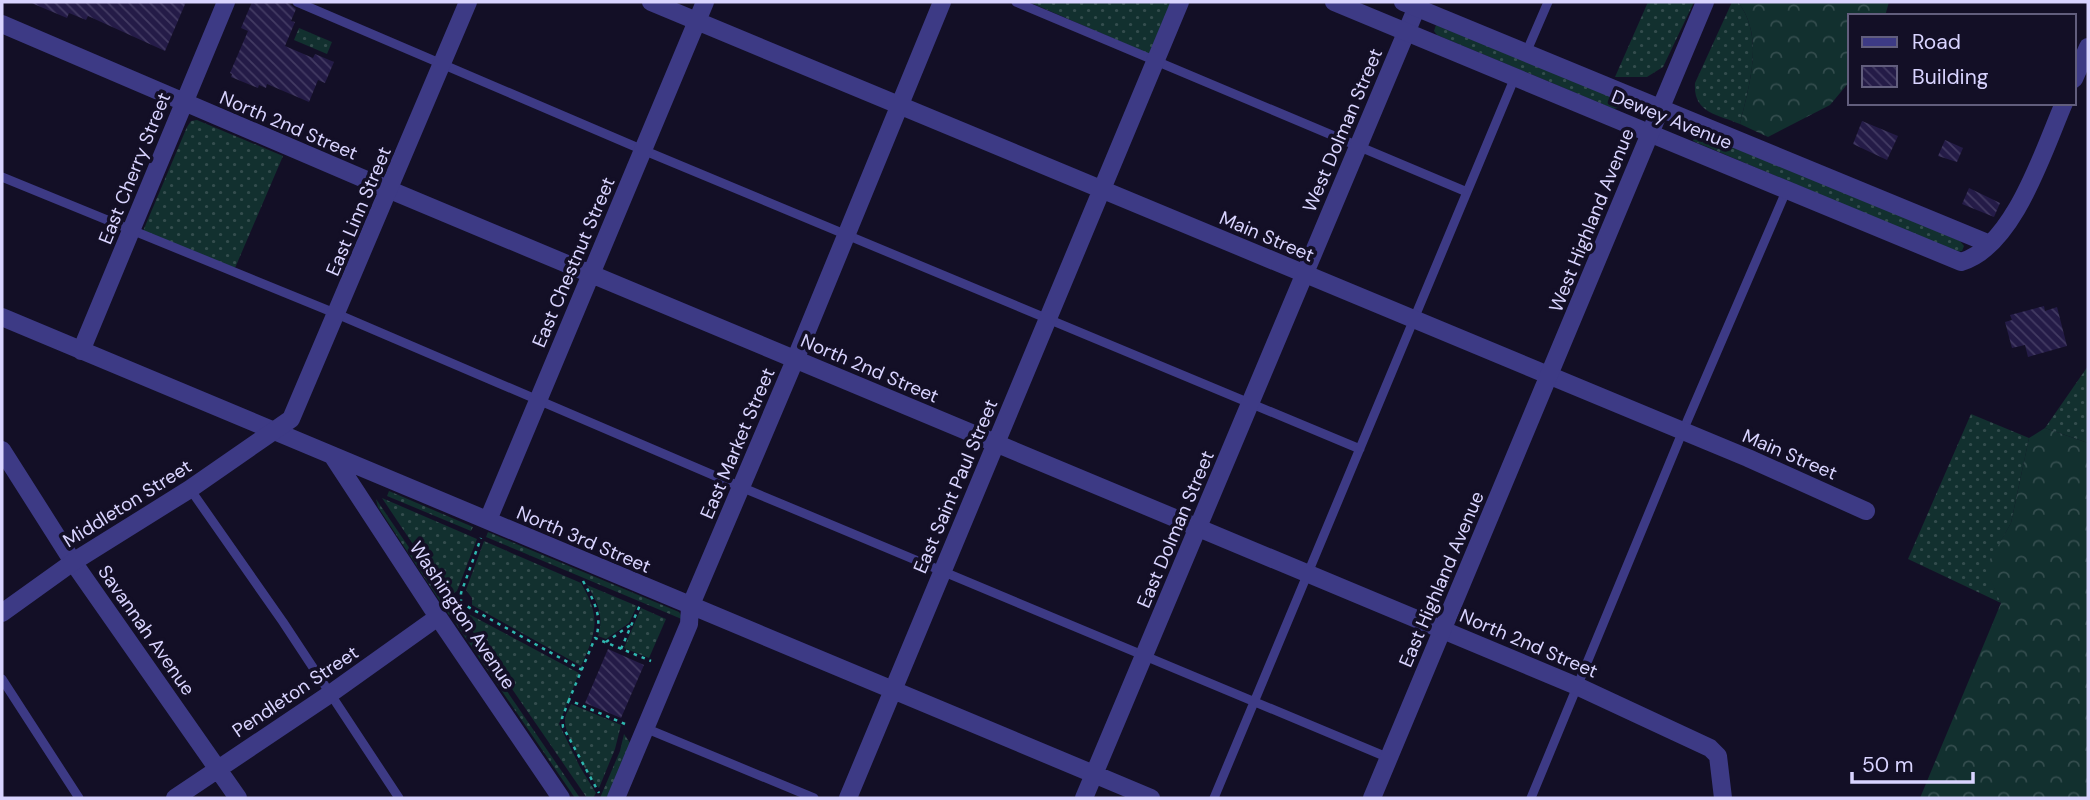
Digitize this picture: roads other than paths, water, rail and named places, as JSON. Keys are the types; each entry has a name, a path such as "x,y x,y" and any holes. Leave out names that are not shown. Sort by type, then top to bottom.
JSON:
{"street":[{"name":"East Cherry Street","path":"81,351 226,2"},
{"name":"East Linn Street","path":"277,431 291,419 468,2"},
{"name":"Main Street","path":"651,2 1682,433 1748,458 1866,510"},
{"name":"East Chestnut Street","path":"488,520 705,2"},
{"name":"East Market Street","path":"607,796 645,728 688,626 690,607 942,2"},
{"name":"East Saint Paul Street","path":"848,798 1180,2"},
{"name":"Dewey Avenue","path":"1334,2 1961,262 1981,253 2011,220 2063,105"},
{"name":"West Highland Avenue","path":"1549,376 1705,2"},
{"name":"Dewey Avenue","path":"1413,4 1990,244"},
{"name":"West Dolman Street","path":"1304,275 1406,31 1413,4"},
{"name":"North 2nd Street","path":"2,24 183,103 1579,687 1710,748 1718,756 1723,798"},
{"path":"2076,74 2088,47"},
{"name":"East Dolman Street","path":"1084,798 1304,275"},
{"name":"North 3rd Street","path":"2,317 1151,798"},
{"name":"East Highland Avenue","path":"1372,798 1549,376"},
{"name":"Middleton Street","path":"2,613 73,562 277,431"},
{"name":"Savannah Avenue","path":"2,450 73,562 238,798"},
{"name":"Washington Avenue","path":"332,455 445,613 561,798"},
{"name":"Pendleton Street","path":"175,798 445,613"}],"lane":[{"path":"297,2 643,150 1360,449"},
{"path":"1016,2 1467,192"},
{"path":"1526,53 1548,2"},
{"path":"1214,798 1515,77"},
{"path":"2,177 130,232 337,314 741,487 1389,758"},
{"path":"1531,798 1682,433 1787,189"},
{"path":"190,489 399,798"},
{"path":"2,679 79,798"},
{"path":"645,728 814,798"}]}
